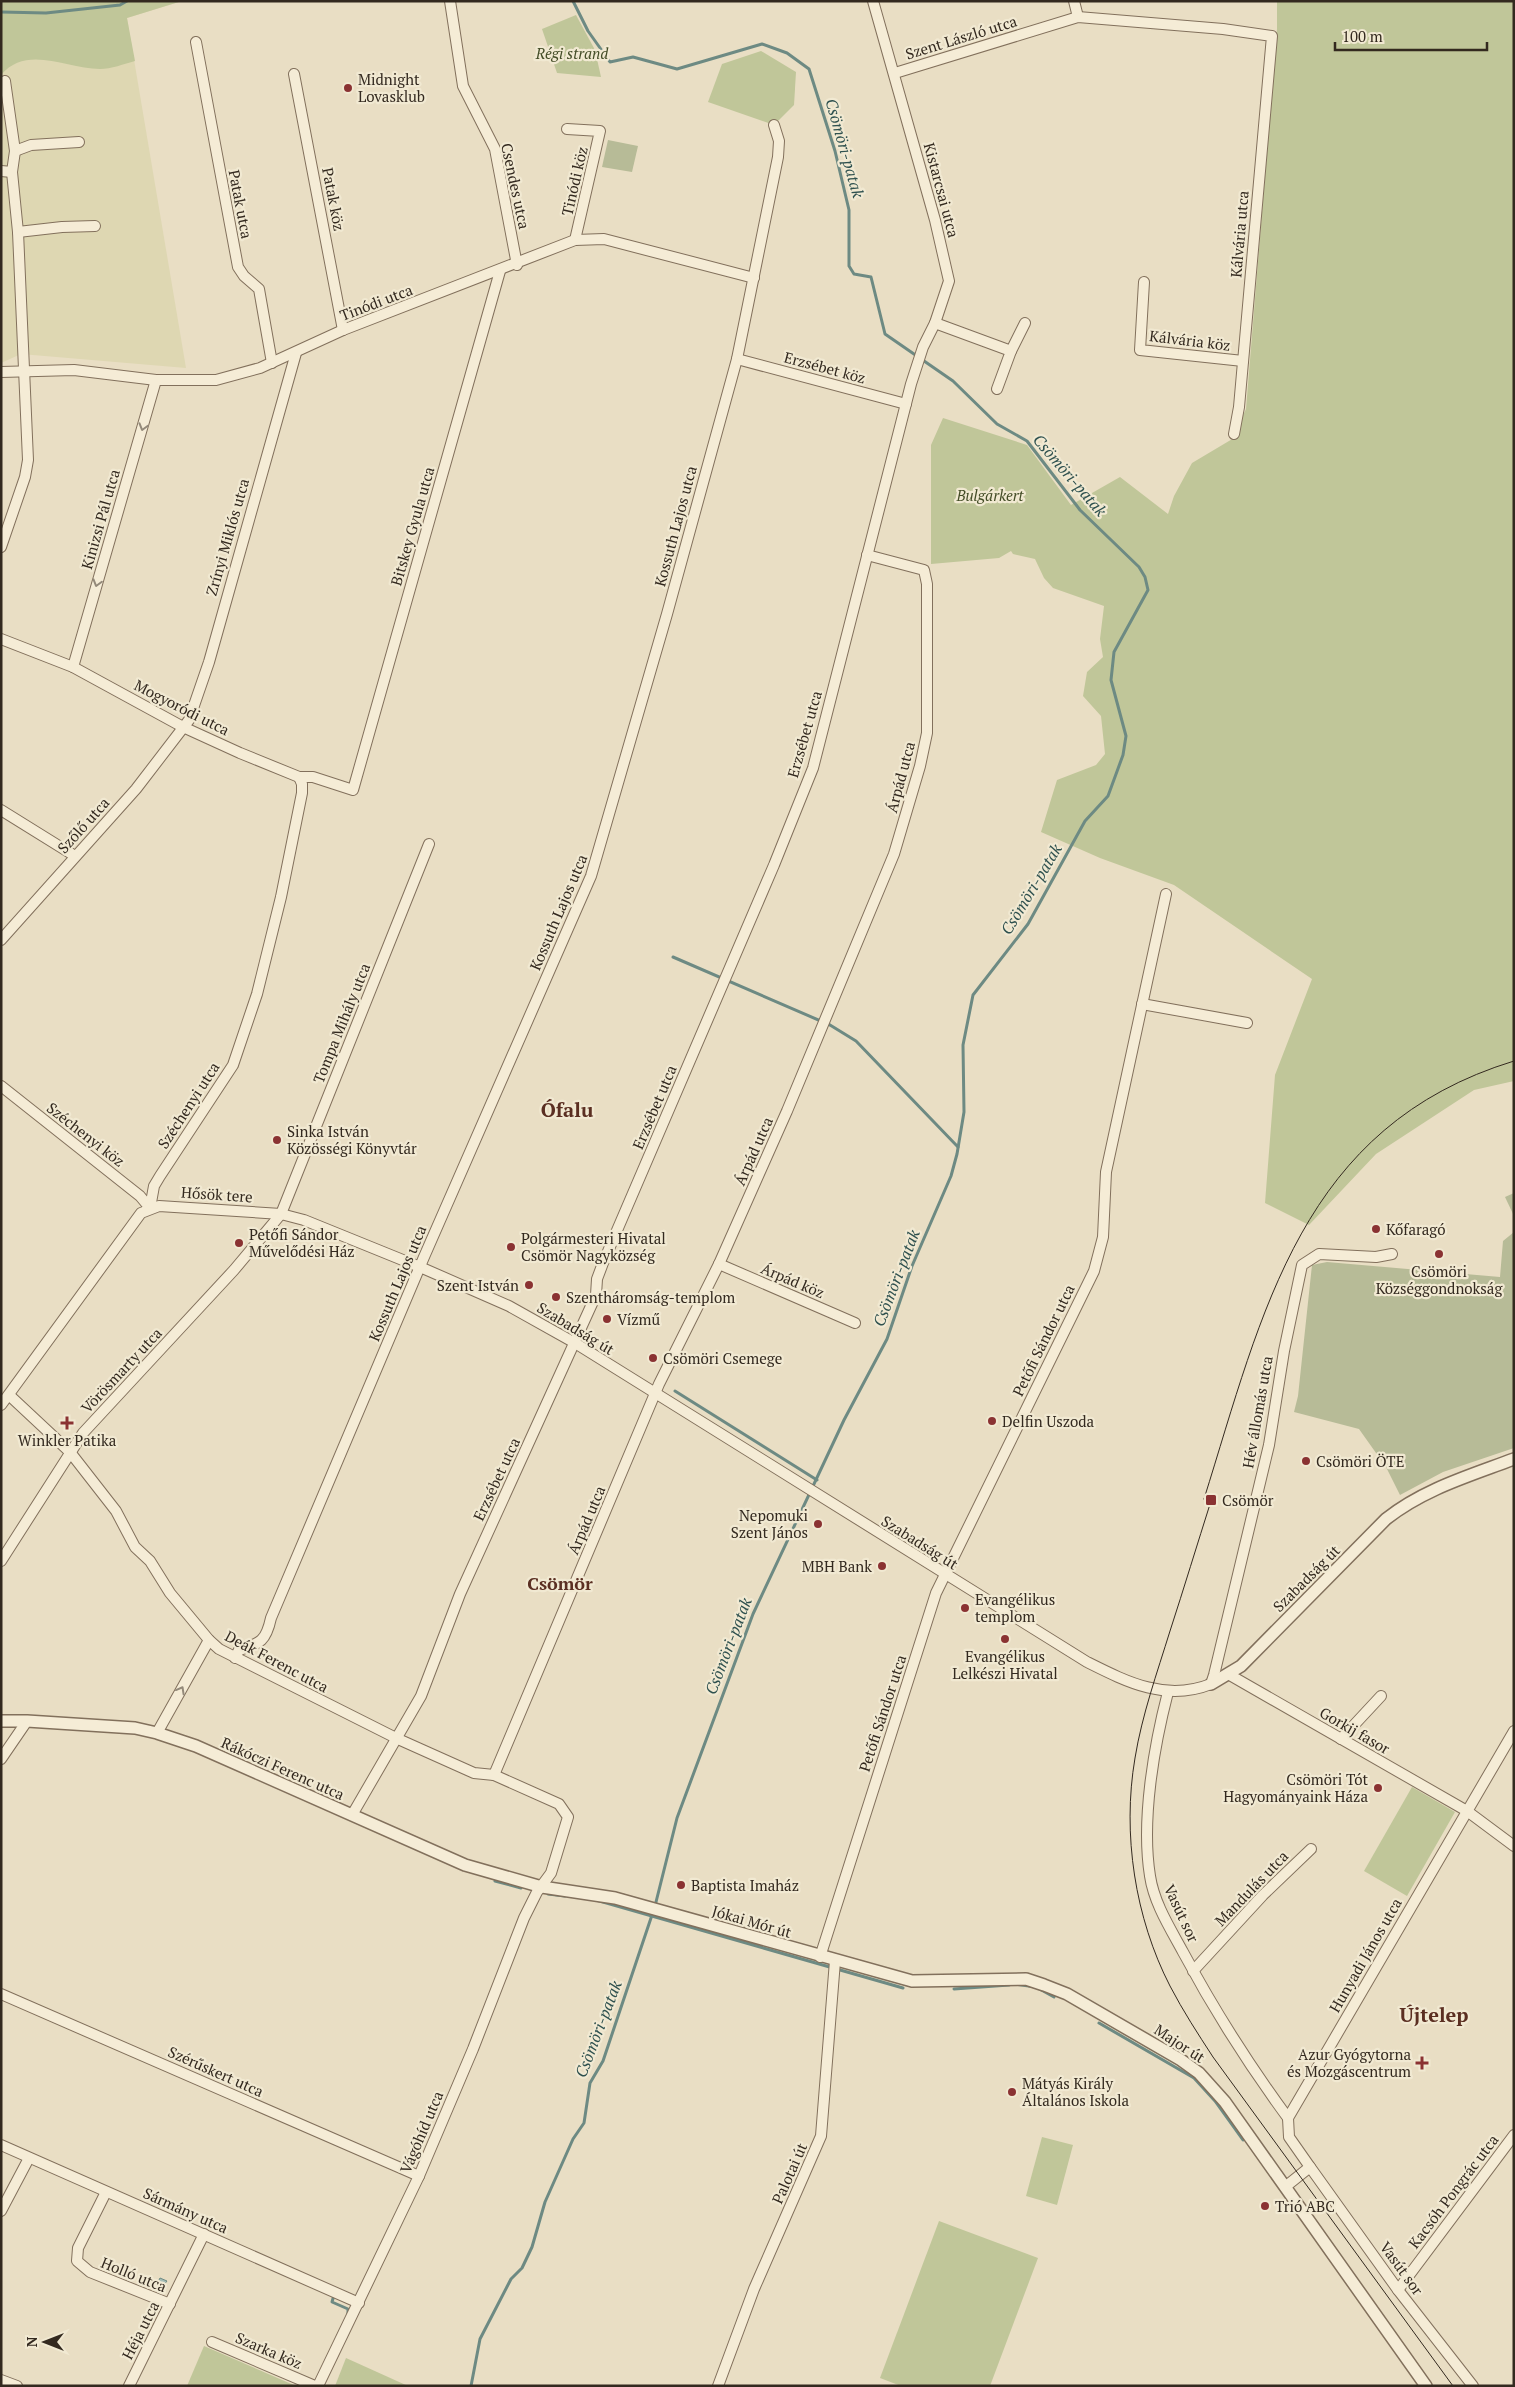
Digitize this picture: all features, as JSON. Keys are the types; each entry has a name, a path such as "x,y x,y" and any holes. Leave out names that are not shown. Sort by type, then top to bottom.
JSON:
{"street":[{"name":"Csendes utca","path":"450,1 463,86 495,150 517,265"},
{"name":"Kistarcsai utca","path":"873,1 935,220 949,281 935,324 924,347 911,384"},
{"path":"1074,1 1078,17"},
{"name":"Szent László utca","path":"895,74 1078,17 1223,29 1272,36"},
{"name":"Kálvária utca","path":"1234,434 1272,36"},
{"name":"Patak utca","path":"196,42 238,267 259,289 272,363"},
{"name":"Patak köz","path":"294,74 343,330"},
{"path":"1,547 25,477 28,460 18,232 7,171 15,150 5,81"},
{"name":"Kossuth Lajos utca","path":"235,1658 239,1650 262,1642 268,1630 275,1609 420,1267 591,876 664,624 737,359 778,157 779,141 774,125"},
{"name":"Tinódi köz","path":"567,129 600,131 575,240"},
{"path":"15,150 32,145 79,142"},
{"path":"18,232 62,227 95,226"},
{"name":"Tinódi utca","path":"1,372 74,370 156,380 216,380 272,363 343,330 517,265 575,240 604,239 754,278"},
{"name":"Bitskey Gyula utca","path":"353,790 500,271"},
{"name":"Kálvária köz","path":"1144,282 1140,350 1242,361"},
{"path":"997,388 1011,350 1025,323"},
{"path":"935,324 1011,350"},
{"name":"Zrínyi Miklós utca","path":"183,727 190,720 208,662 296,353"},
{"name":"Erzsébet köz","path":"737,359 906,404"},
{"name":"Kinizsi Pál utca","path":"73,667 156,380"},
{"name":"Erzsébet utca","path":"352,1815 398,1739 421,1696 460,1594 596,1295 597,1279 603,1263 725,980 813,768 911,384"},
{"name":"Árpád utca","path":"494,1775 655,1394 718,1264 787,1111 894,854 920,766 927,733 927,604 924,570 867,555"},
{"name":"Mogyoródi utca","path":"1,639 73,667 183,727 299,777 313,777 353,790"},
{"name":"Szőlő utca","path":"1,940 136,789 183,727"},
{"name":"Széchenyi utca","path":"150,1208 154,1186 233,1065 245,1032 257,994 281,897 302,793 302,784 299,777"},
{"path":"1,810 75,856"},
{"name":"Tompa Mihály utca","path":"281,1214 429,844"},
{"name":"Petőfi Sándor utca","path":"820,1957 936,1592 1094,1271 1103,1238 1106,1172 1166,894"},
{"path":"1142,1004 1247,1023"},
{"name":"Széchenyi köz","path":"1,1086 140,1196 150,1208"},
{"name":"Hősök tere","path":"150,1208 180,1207 281,1214"},
{"path":"1,1405 132,1222 141,1213 150,1208"},
{"name":"Szabadság út","path":"281,1214 304,1220 420,1267 509,1306 575,1343 1087,1662 1142,1688 1168,1692 1193,1691 1211,1684 1241,1666 1386,1519 1400,1508 1441,1486 1514,1459"},
{"name":"Vörösmarty utca","path":"1,1561 83,1433 234,1270 281,1214"},
{"name":"Hév állomás utca","path":"1211,1684 1269,1445 1284,1351 1302,1265 1318,1254 1376,1258 1392,1254"},
{"name":"Árpád köz","path":"718,1264 855,1323"},
{"name":"Deák Ferenc utca","path":"9,1395 70,1452 116,1511 135,1547 150,1561 170,1593 209,1640 235,1658 398,1739 474,1773 494,1775 559,1804 566,1812"},
{"path":"157,1733 209,1640"},
{"name":"Gorkij fasor","path":"1228,1674 1467,1811 1514,1846"},
{"name":"Vasút sor","path":"1168,1692 1156,1739 1147,1844 1150,1876 1156,1899 1193,1971 1232,2036 1288,2118"},
{"path":"1341,1739 1381,1696"},
{"name":"Rákóczi Ferenc utca","path":"1,1721 111,1726 157,1733 196,1746 465,1865 542,1887"},
{"path":"1,1759 27,1721"},
{"name":"Hunyadi János utca","path":"1288,2118 1514,1731"},
{"name":"Vágóhíd utca","path":"316,2386 359,2303 419,2176 474,2049 524,1918 551,1873 568,1823 566,1812"},
{"name":"Mandulás utca","path":"1193,1971 1311,1848"},
{"name":"Jókai Mór út","path":"542,1887 615,1898 656,1909 820,1957 835,1967"},
{"name":"Major út","path":"835,1967 912,1981 1026,1979 1067,1994 1130,2029 1199,2073 1225,2102 1426,2386"},
{"name":"Palotai út","path":"718,2386 754,2289 821,2136 835,1967"},
{"name":"Szérűskert utca","path":"1,1994 419,2176"},
{"path":"1284,2187 1310,2167 1289,2137 1288,2118"},
{"name":"Kacsóh Pongrác utca","path":"1398,2290 1514,2135"},
{"name":"Sármány utca","path":"1,2145 359,2303"},
{"path":"1,2210 29,2158"},
{"name":"Vasút sor","path":"1310,2167 1398,2290 1473,2386"},
{"name":"Holló utca","path":"106,2192 78,2248 77,2261 90,2272 170,2304"},
{"name":"Héja utca","path":"129,2386 204,2234"},
{"name":"Szarka köz","path":"212,2342 316,2386"},
{"path":"1,2380 17,2386"}],"shaded area":[{"path":"1,1 182,1 127,18 186,368 21,354 1,363"}],"green space":[{"path":"1,1 182,1 127,18 135,61 100,69 35,59 11,66 1,75"},
{"name":"Bulgárkert","path":"1277,1 1514,1 1514,1081 1474,1090 1376,1154 1309,1225 1265,1203 1275,1075 1312,979 1174,885 1100,858 1041,832 1057,780 1096,765 1105,754 1101,716 1083,696 1087,672 1103,657 1100,639 1104,606 1053,588 1044,578 1035,559 1013,554 1011,551 999,558 931,564 931,445 943,418 1027,445 1071,505 1120,477 1168,514 1174,496 1192,463 1234,438 1234,434 1246,409 1277,29"},
{"name":"Régi strand","path":"576,15 595,50 601,77 557,73 542,29"},
{"path":"761,51 796,72 794,105 774,125 708,102 722,64"},
{"path":"608,140 638,146 632,172 602,167"},
{"path":"1514,1193 1514,1216 1505,1197"},
{"path":"1514,1232 1514,1448 1443,1472 1400,1495 1386,1467 1359,1429 1294,1412 1298,1396 1312,1265 1327,1262 1500,1277 1503,1241"},
{"path":"1412,1787 1455,1812 1407,1896 1364,1871"},
{"path":"1042,2137 1073,2145 1057,2205 1026,2196"},
{"path":"939,2221 1038,2258 990,2386 901,2386 880,2378"},
{"path":"204,2346 296,2386 187,2386"},
{"path":"346,2358 408,2386 335,2386"}],"water":[{"path":"160,2278 167,2281 159,2291 155,2287"}],"waterway":[{"name":"Csömöri-patak","path":"1,12 46,13 120,5 127,1"},
{"name":"Csömöri-patak","path":"573,1 588,31 610,62 633,57 677,69 762,44 787,53 809,69 835,151 849,210 849,266 854,274 871,277 885,334 953,381 997,424 1027,441 1080,510 1139,567 1145,577 1148,590 1114,652 1111,680 1126,736 1123,755 1108,796 1085,821 1028,924 973,995 963,1045 964,1112 957,1154 951,1176 912,1266 887,1339 844,1420 753,1614 677,1818 655,1906"},
{"path":"673,957 830,1025 856,1041 958,1147"},
{"path":"675,1391 817,1480"},
{"path":"495,1881 521,1888"},
{"path":"548,1894 565,1896"},
{"path":"596,1900 903,1988"},
{"name":"Csömöri-patak","path":"471,2386 480,2339 511,2279 522,2268 532,2247 545,2202 573,2139 584,2123 590,2083 603,2061 653,1912"},
{"path":"1015,1984 1036,1987 1054,1997"},
{"path":"954,1989 1009,1985"},
{"path":"1099,2023 1194,2078 1215,2101 1243,2140"},
{"path":"334,2295 332,2302 348,2309 348,2315"}],"tram line":[{"path":"1204,1499 1247,1360 1272,1295 1301,1234 1338,1179 1384,1130 1442,1091 1514,1061"},
{"path":"1211,1501 1150,1694 1135,1758 1131,1787 1131,1846 1140,1904 1158,1960 1170,1986 1207,2048 1453,2386"}],"place":[{"name":"Midnight Lovasklub","path":"348,88"},
{"name":"Sinka István Közösségi Könyvtár","path":"277,1140"},
{"name":"Kőfaragó","path":"1376,1229"},
{"name":"Petőfi Sándor Művelődési Ház","path":"239,1243"},
{"name":"Polgármesteri Hivatal Csömör Nagyközség","path":"511,1247"},
{"name":"Csömöri Községgondnokság","path":"1439,1254"},
{"name":"Szent István","path":"529,1285"},
{"name":"Szentháromság-templom","path":"556,1297"},
{"name":"Vízmű","path":"607,1319"},
{"name":"Csömöri Csemege","path":"653,1358"},
{"name":"Delfin Uszoda","path":"992,1421"},
{"name":"Winkler Patika","path":"67,1423"},
{"name":"Csömöri ÖTE","path":"1306,1461"},
{"name":"Csömör","path":"1211,1500"},
{"name":"Nepomuki Szent János","path":"818,1524"},
{"name":"MBH Bank","path":"882,1566"},
{"name":"Evangélikus templom","path":"965,1608"},
{"name":"Evangélikus Lelkészi Hivatal","path":"1005,1639"},
{"name":"Csömöri Tót Hagyományaink Háza","path":"1378,1788"},
{"name":"Baptista Imaház","path":"681,1885"},
{"name":"Azur Gyógytorna és Mozgáscentrum","path":"1422,2063"},
{"name":"Mátyás Király Általános Iskola","path":"1012,2092"},
{"name":"Trió ABC","path":"1265,2206"}],"district":[{"name":"Ófalu","path":"567,1109"},
{"name":"Csömör","path":"560,1583"},
{"name":"Újtelep","path":"1434,2014"}]}
